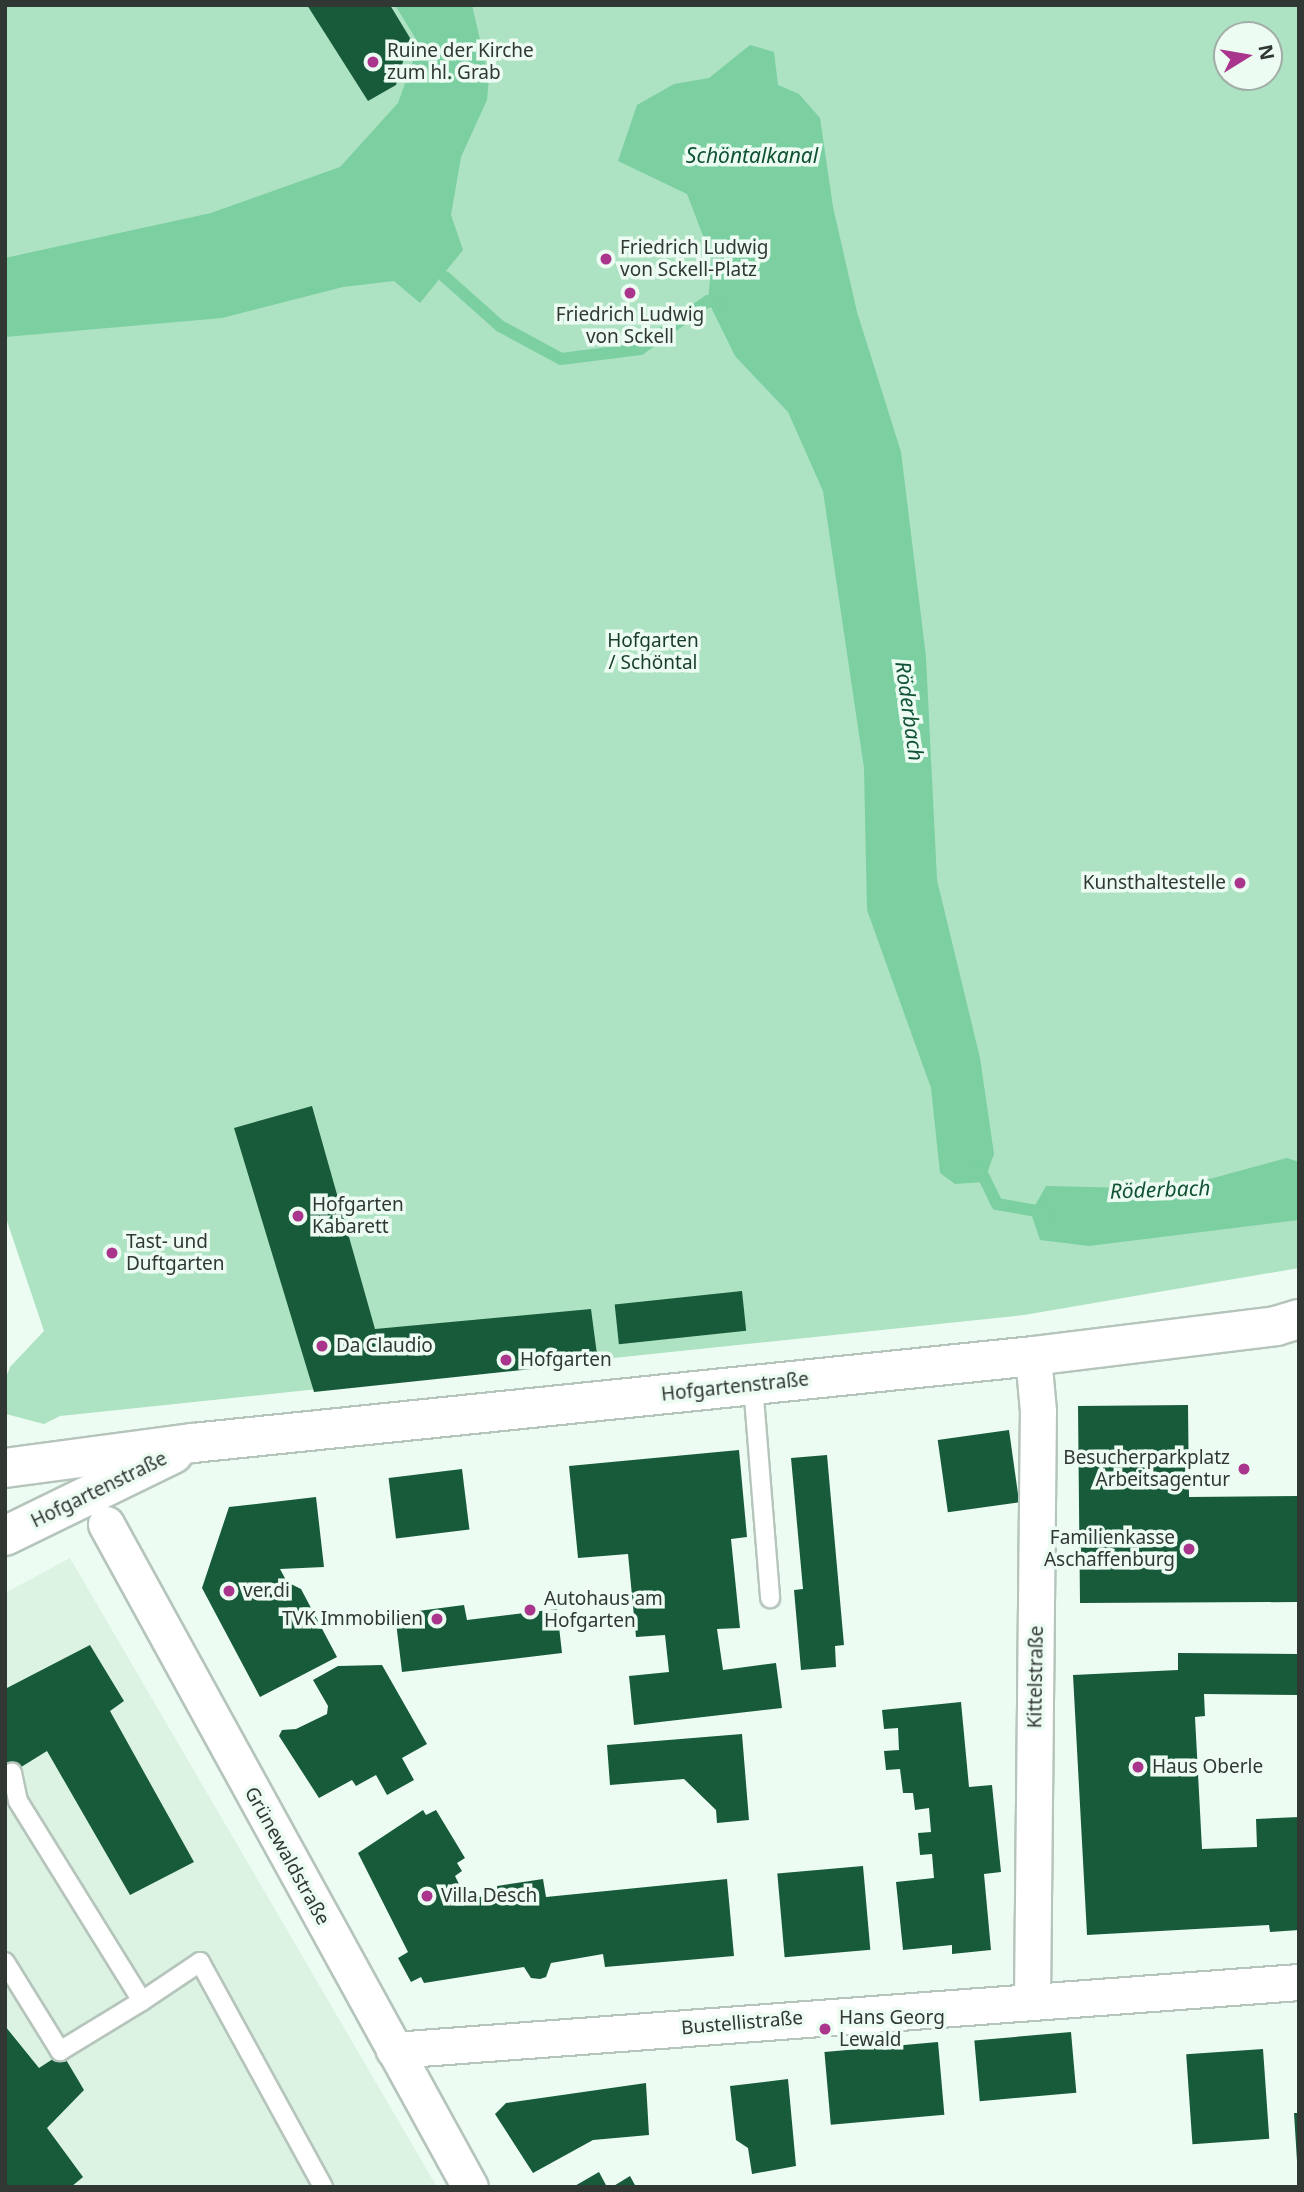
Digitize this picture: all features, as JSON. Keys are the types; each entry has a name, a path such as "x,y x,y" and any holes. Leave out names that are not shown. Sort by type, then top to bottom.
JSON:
{"main road":[{"name":"Hofgartenstraße","path":"5,1468 193,1443 1033,1356 1291,1325"},
{"name":"Hofgartenstraße","path":"5,1536 59,1514 193,1443"}],"street":[{"name":"Kittelstraße","path":"1032,1999 1038,1411 1033,1356"},
{"name":"Grünewaldstraße","path":"106,1524 470,2187"},
{"name":"Bustellistraße","path":"394,2050 1032,1999 1299,1982"}],"lane":[{"path":"753,1385 770,1598"},
{"path":"12,1773 12,1805 142,2001"},
{"path":"5,1962 60,2051 200,1962 323,2187"}],"shaded area":[{"path":"70,1558 437,2187 5,2187 5,1593"}],"green space":[{"name":"Hofgarten / Schöntal","path":"5,5 1299,5 1299,1268 1024,1315 60,1416 44,1424 6,1414 5,1380 10,1367 44,1331 5,1215"}],"water":[{"path":"395,5 472,5 489,79 487,100 461,157 451,215 463,250 420,303 394,281 343,287 222,318 5,337 5,258 211,213 340,167 398,103 419,44"},
{"name":"Schöntalkanal","path":"750,45 774,52 778,85 799,94 820,118 833,207 857,312 901,452 926,657 937,880 980,1058 994,1154 984,1182 955,1184 940,1173 931,1088 867,910 864,768 823,491 788,412 735,356 708,301 712,259 687,194 618,161 637,105 674,84 709,78"},
{"path":"1287,1158 1299,1162 1299,1220 1089,1246 1040,1240 1031,1213 1046,1186 1173,1189"}],"building":[{"name":"Ruine der Kirche zum hl. Grab","path":"307,5 390,5 410,38 396,85 368,101"},
{"path":"312,1106 375,1329 591,1309 598,1362 314,1392 234,1128"},
{"path":"742,1291 746,1331 619,1344 615,1304"},
{"name":"Familienkasse Aschaffenburg","path":"1188,1405 1189,1497 1299,1496 1299,1602 1080,1603 1078,1406"},
{"path":"1009,1430 1019,1502 948,1512 938,1440"},
{"path":"739,1450 747,1537 731,1539 740,1628 717,1629 723,1670 776,1663 782,1708 634,1725 629,1676 669,1672 665,1635 636,1637 628,1554 578,1558 569,1466"},
{"path":"827,1455 844,1645 835,1646 836,1667 801,1670 794,1590 803,1589 791,1458"},
{"path":"462,1469 469,1530 396,1539 389,1478"},
{"path":"316,1497 324,1567 280,1569 287,1582 301,1589 337,1657 260,1697 202,1588 229,1507"},
{"path":"464,1605 467,1620 557,1609 562,1653 402,1672 395,1614"},
{"path":"90,1645 124,1701 110,1711 194,1862 130,1895 47,1751 5,1777 5,1689"},
{"name":"Haus Oberle","path":"1178,1653 1299,1654 1299,1695 1204,1694 1205,1716 1195,1717 1202,1849 1257,1847 1256,1819 1299,1817 1299,1930 1270,1932 1269,1925 1087,1935 1073,1675 1178,1670"},
{"path":"382,1665 427,1744 402,1758 414,1780 387,1795 376,1775 356,1786 352,1780 319,1798 279,1736 282,1730 296,1729 327,1714 328,1706 313,1680 338,1666"},
{"path":"961,1702 969,1787 992,1785 1001,1872 984,1874 991,1950 952,1954 952,1945 903,1950 896,1882 934,1878 932,1854 920,1855 918,1833 931,1832 929,1808 915,1810 913,1793 903,1793 900,1769 886,1770 884,1751 899,1750 898,1728 884,1729 882,1710"},
{"path":"742,1734 749,1820 717,1823 716,1810 684,1779 610,1785 607,1745"},
{"name":"Villa Desch","path":"423,1810 426,1815 436,1810 465,1858 457,1863 462,1871 455,1876 461,1888 478,1897 498,1895 497,1886 543,1879 546,1897 727,1879 734,1956 605,1967 603,1954 551,1963 546,1977 540,1979 531,1978 524,1967 424,1983 421,1977 411,1982 398,1958 408,1952 358,1853"},
{"path":"863,1866 870,1950 785,1957 777,1873"},
{"path":"5,2026 39,2068 62,2053 84,2090 47,2128 83,2177 71,2187 5,2187"},
{"path":"1071,2032 1076,2093 980,2101 974,2040"},
{"path":"938,2042 944,2115 831,2125 824,2052"},
{"path":"1263,2049 1269,2139 1192,2144 1186,2054"},
{"path":"788,2079 796,2166 752,2174 748,2148 736,2140 730,2086"},
{"path":"646,2083 649,2135 593,2140 533,2173 495,2114 506,2103"},
{"path":"1294,2113 1299,2113 1299,2161 1297,2161"},
{"path":"599,2172 607,2187 573,2187"},
{"path":"630,2176 636,2187 612,2187"}],"waterway":[{"name":"Röderbach","path":"445,277 500,326 561,359 640,349 708,301 723,303"},
{"name":"Röderbach","path":"979,1167 997,1204 1048,1213"}],"place":[{"name":"Ruine der Kirche zum hl. Grab","path":"373,62"},
{"name":"Friedrich Ludwig von Sckell-Platz","path":"606,259"},
{"name":"Friedrich Ludwig von Sckell","path":"630,293"},
{"name":"Kunsthaltestelle","path":"1240,883"},
{"name":"Hofgarten Kabarett","path":"298,1216"},
{"name":"Tast- und Duftgarten","path":"112,1253"},
{"name":"Da Claudio","path":"322,1346"},
{"name":"Hofgarten","path":"506,1360"},
{"name":"Besucherparkplatz Arbeitsagentur","path":"1244,1469"},
{"name":"Familienkasse Aschaffenburg","path":"1189,1549"},
{"name":"ver.di","path":"229,1591"},
{"name":"Autohaus am Hofgarten","path":"530,1610"},
{"name":"TVK Immobilien","path":"437,1619"},
{"name":"Haus Oberle","path":"1138,1767"},
{"name":"Villa Desch","path":"427,1896"},
{"name":"Hans Georg Lewald","path":"825,2029"}]}
